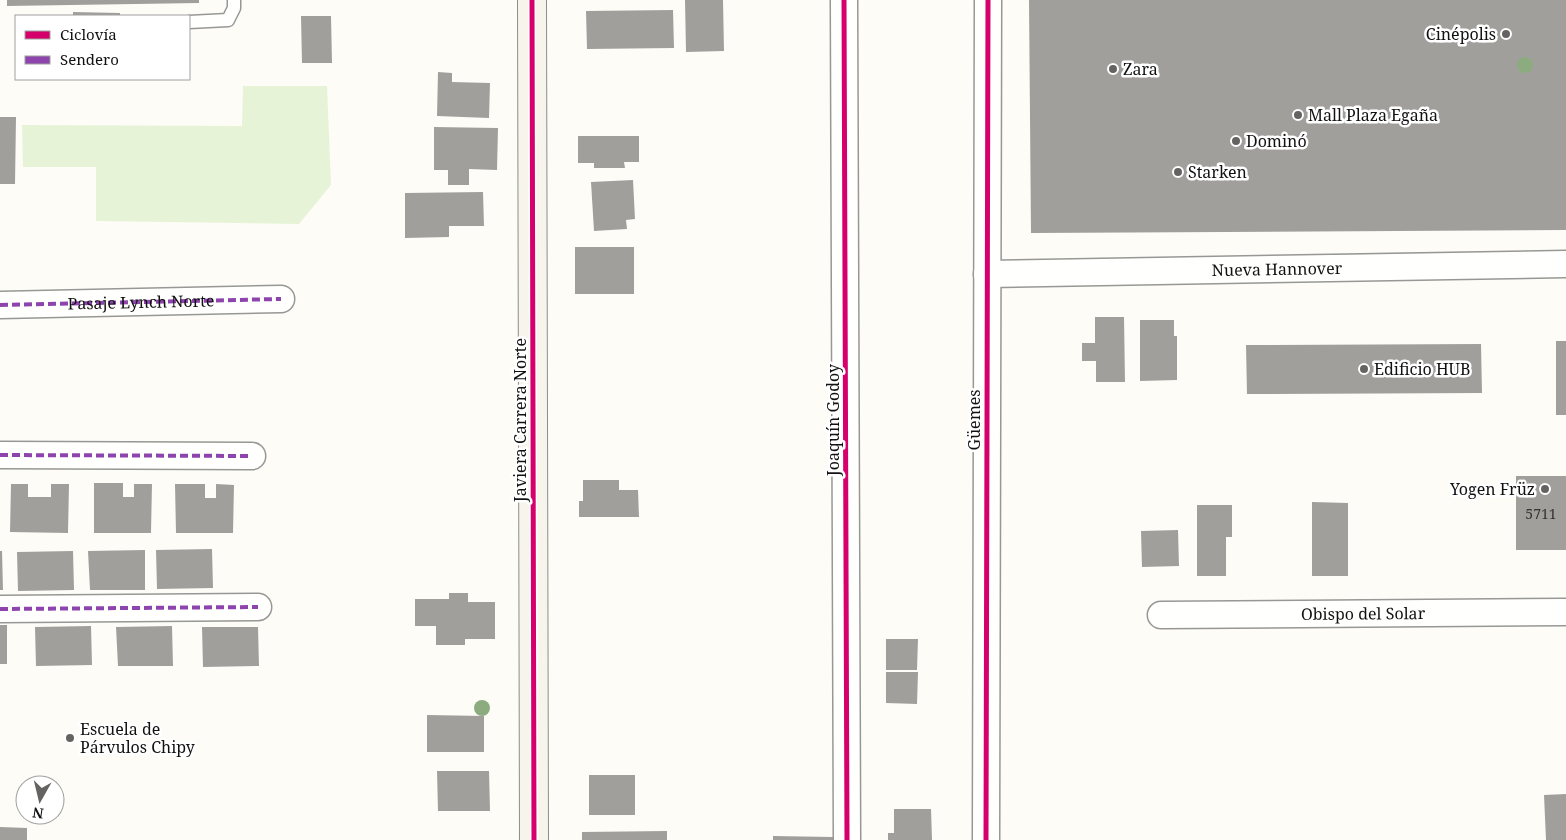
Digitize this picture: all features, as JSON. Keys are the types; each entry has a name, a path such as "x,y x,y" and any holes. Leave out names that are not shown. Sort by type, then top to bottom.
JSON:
{"street":[{"name":"Javiera Carrera Norte","path":"532,0 534,840"},
{"name":"Joaquín Godoy","path":"844,0 847,840"},
{"name":"Güemes","path":"986,840 988,0"},
{"name":"Nueva Hannover","path":"987,274 1566,264"},
{"name":"Pasaje Lynch Norte","path":"0,305 281,299"},
{"path":"0,455 252,456"},
{"path":"0,609 258,607"},
{"name":"Obispo del Solar","path":"1161,615 1566,612"}],"lane":[{"path":"190,22 228,20 234,8 234,0"}],"green space":[{"path":"243,86 327,86 331,185 299,224 96,221 96,167 23,167 22,125 242,126"}],"building":[{"path":"7,0 199,0 199,3 7,6"},
{"path":"685,0 723,0 724,51 686,52"},
{"name":"Mall Plaza Egaña","path":"1029,0 1566,0 1566,230 1031,233"},
{"path":"673,10 674,48 587,49 586,11"},
{"path":"73,12 120,13 120,15 73,15"},
{"path":"301,16 331,16 332,63 302,63"},
{"path":"438,72 452,73 452,82 490,83 489,118 437,116"},
{"path":"0,117 16,117 15,184 0,184"},
{"path":"434,127 498,128 497,170 469,169 469,185 448,185 448,170 434,170"},
{"path":"578,136 639,136 639,162 624,162 625,168 594,168 594,163 578,163"},
{"path":"633,180 635,219 626,220 627,229 594,231 591,182"},
{"path":"483,192 484,226 449,226 449,237 405,238 405,193"},
{"path":"575,247 634,247 634,294 575,294"},
{"path":"1095,317 1124,317 1125,382 1096,382 1096,361 1082,361 1082,343 1095,343"},
{"path":"1140,320 1174,320 1174,336 1177,336 1177,380 1140,381"},
{"path":"1556,341 1566,341 1566,415 1556,415"},
{"name":"Edificio HUB","path":"1481,344 1482,393 1247,394 1246,345"},
{"path":"1516,476 1566,476 1566,550 1516,550"},
{"path":"583,480 619,480 619,490 638,490 639,517 579,517 579,501 583,501"},
{"path":"94,483 123,483 123,497 134,497 134,484 152,484 151,533 94,533"},
{"path":"11,484 28,484 28,497 51,497 51,484 69,484 68,533 10,532"},
{"path":"175,484 205,484 205,498 216,498 216,484 234,485 233,533 176,533"},
{"path":"1312,502 1348,503 1348,576 1312,576"},
{"path":"1197,505 1232,505 1232,537 1226,537 1226,576 1197,576"},
{"path":"1178,530 1179,566 1142,567 1141,531"},
{"path":"212,549 213,588 157,589 156,550"},
{"path":"145,550 145,590 90,590 88,551"},
{"path":"0,551 2,551 3,590 0,590"},
{"path":"73,551 74,590 18,591 17,552"},
{"path":"449,593 468,593 468,602 495,602 495,639 465,639 465,645 436,645 436,626 415,626 415,599 449,599"},
{"path":"0,625 7,625 7,664 0,664"},
{"path":"91,626 92,665 36,666 35,627"},
{"path":"172,626 173,666 118,666 116,627"},
{"path":"202,627 258,627 259,666 203,667"},
{"path":"886,639 918,639 917,670 886,670"},
{"path":"886,672 918,672 917,704 886,703"},
{"path":"427,715 484,716 484,752 427,752"},
{"path":"437,771 489,771 490,811 438,811"},
{"path":"589,775 635,775 635,815 589,815"},
{"path":"1566,794 1566,840 1546,840 1544,795"},
{"path":"894,809 931,809 932,840 888,840 888,833 894,833"},
{"path":"0,827 27,828 27,840 0,840"},
{"path":"667,831 667,840 582,840 582,832"},
{"path":"773,836 833,837 833,840 773,840"}],"marked path":[{"path":"0,305 281,299"},
{"path":"0,455 252,456"},
{"path":"0,609 258,607"}],"cycle path":[{"path":"532,0 534,840"},
{"path":"844,0 847,840"},
{"path":"986,840 988,0"}],"place":[{"name":"Cinépolis","path":"1506,34"},
{"name":"Zara","path":"1113,69"},
{"name":"Mall Plaza Egaña","path":"1298,115"},
{"name":"Dominó","path":"1236,141"},
{"name":"Starken","path":"1178,172"},
{"name":"Edificio HUB","path":"1364,369"},
{"name":"Yogen Früz","path":"1545,489"},
{"name":"Escuela de Párvulos Chipy","path":"70,738"}]}
